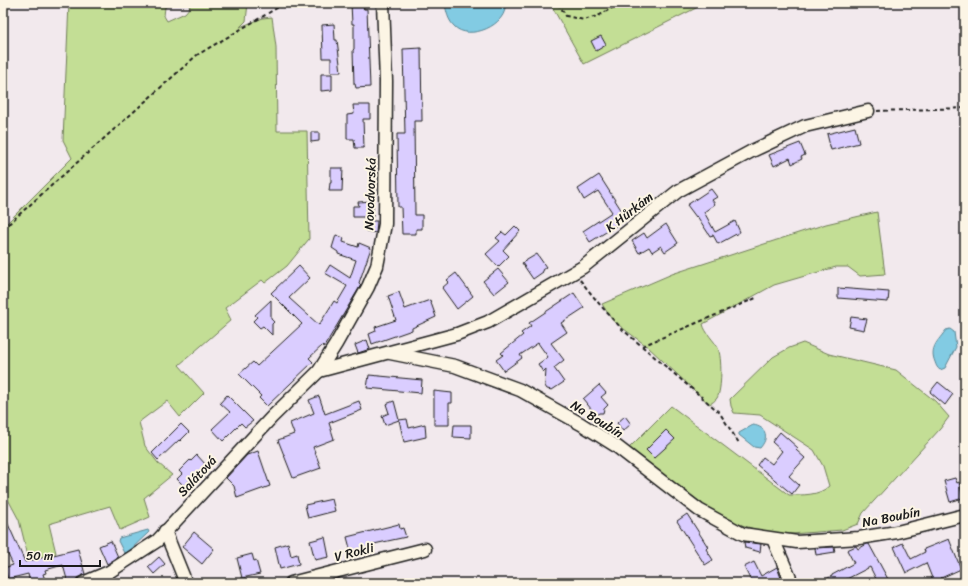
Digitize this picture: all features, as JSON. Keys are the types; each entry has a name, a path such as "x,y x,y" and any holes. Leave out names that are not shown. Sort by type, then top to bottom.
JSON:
{"street":[{"name":"Novodvorská","path":"319,371 368,287 377,266 385,224 386,81 383,3"},
{"name":"K Hůrkám","path":"319,371 457,334 488,322 583,267 678,191 752,151 805,126 868,111"},
{"name":"Na Boubín","path":"390,353 455,366 520,390 581,424 616,446 699,510 743,534 797,542 859,538 897,532 965,515"},
{"name":"Salátová","path":"83,583 109,572 157,541 272,417 319,371"},
{"path":"165,531 186,583"},
{"path":"773,539 792,583"},
{"name":"V Rokli","path":"291,583 424,549"}],"path":[{"path":"3,229 197,55 288,3"},
{"path":"558,3 566,16 584,20 600,15 620,3"},
{"path":"868,111 965,108"},
{"path":"574,272 601,306 623,330 719,412 739,443"},
{"path":"642,346 756,298"}],"green space":[{"path":"69,3 248,3 246,21 240,27 263,18 272,17 276,47 277,131 307,131 309,239 287,266 265,283 262,280 225,308 231,320 179,365 204,393 180,417 167,401 139,422 145,446 158,463 172,475 144,498 150,517 120,530 110,506 49,524 56,553 29,560 19,520 3,490 3,227 72,158 63,140","holes":["172,4 189,5 190,7 185,13 167,21 164,16 165,7"]},
{"path":"550,3 706,3 584,64"},
{"path":"877,212 885,274 860,276 848,267 836,267 774,285 703,324 718,348 720,358 721,381 719,394 715,400 709,404 648,347 612,320 602,304 672,274 826,224"},
{"path":"803,343 829,354 896,370 935,401 949,417 940,429 863,513 858,524 842,530 791,534 766,533 733,522 705,506 629,448 671,406 789,495 810,494 820,492 825,489 829,486 823,466 814,450 760,415 734,413 731,406 730,399 773,357 789,348"}],"water":[{"path":"445,3 505,3 505,11 501,18 486,29 477,32 460,31 450,21"},
{"path":"950,329 954,332 956,347 945,368 940,370 933,357 933,353 937,341 946,330"},
{"path":"753,425 761,428 765,434 765,440 760,448 754,447 739,435 739,433"},
{"path":"148,530 149,532 127,553 124,553 118,541 119,538"}],"building":[{"path":"351,3 363,3 364,9 367,9 370,87 356,88 354,84 354,24 352,24"},
{"path":"334,24 335,40 337,40 341,72 331,72 331,58 323,58 322,25"},
{"path":"601,36 606,45 596,51 591,41"},
{"path":"421,48 422,121 414,121 415,215 422,215 422,229 416,229 416,234 402,234 401,207 398,207 397,134 405,134 403,49"},
{"path":"321,74 332,74 332,90 321,91"},
{"path":"353,105 370,105 370,119 363,119 364,148 355,148 354,139 347,139 347,115 354,114"},
{"path":"855,127 859,143 831,150 827,134"},
{"path":"311,132 319,132 319,141 311,142"},
{"path":"800,143 805,155 801,157 802,159 792,164 790,158 774,166 769,155"},
{"path":"331,168 343,168 342,191 329,191 331,183"},
{"path":"599,175 627,219 590,242 583,231 612,212 598,191 584,200 578,189"},
{"path":"711,189 717,197 712,200 715,204 704,212 715,232 735,221 740,232 718,244 713,235 710,236 697,216 696,217 687,205"},
{"path":"373,201 373,217 353,217 353,206 359,206 358,202"},
{"path":"368,221 377,221 376,233 366,231"},
{"path":"666,224 678,243 665,252 661,246 652,252 649,247 639,253 632,241 644,233 647,238"},
{"path":"515,226 520,231 503,250 509,256 498,267 486,254 500,241 496,238 502,232 506,235"},
{"path":"336,235 344,238 343,242 358,247 359,243 371,248 359,283 361,285 324,347 323,345 309,358 313,362 267,406 259,398 261,396 239,374 253,362 257,366 302,324 271,293 299,266 310,278 289,298 319,325 334,301 337,303 347,286 325,273 330,265 350,278 356,260 338,254 338,252 332,248"},
{"path":"537,254 546,267 542,270 543,272 533,279 522,263"},
{"path":"498,269 509,282 494,294 483,281"},
{"path":"456,273 473,296 457,309 442,288 449,282 447,280"},
{"path":"838,288 889,292 888,302 838,298"},
{"path":"399,292 405,309 430,300 436,317 412,328 412,330 372,344 369,334 376,331 375,327 396,320 388,296"},
{"path":"574,293 584,308 561,323 567,332 551,343 564,360 554,368 564,382 552,390 547,389 545,386 546,369 543,372 538,364 548,357 538,343 520,355 522,358 504,371 496,360 503,355 501,353 523,335 521,333 531,326 529,323"},
{"path":"271,300 271,319 274,322 272,324 272,335 263,326 260,328 253,321 257,317 255,315"},
{"path":"851,317 867,319 864,330 849,327"},
{"path":"367,340 370,349 358,353 355,345"},
{"path":"369,375 422,380 421,393 367,388"},
{"path":"938,382 953,394 945,405 930,392"},
{"path":"599,385 606,393 601,397 608,405 604,409 603,413 596,415 583,399"},
{"path":"434,391 452,393 452,403 449,403 449,425 434,425"},
{"path":"227,395 253,421 245,427 241,423 223,441 212,429 230,412 220,403"},
{"path":"319,396 325,414 359,401 362,410 329,423 334,439 313,447 321,468 293,478 278,440 294,434 290,423 314,413 309,400"},
{"path":"394,401 399,420 385,425 382,416 389,413 386,404"},
{"path":"625,416 631,424 623,431 617,423"},
{"path":"407,419 409,428 425,424 426,437 404,442 399,420"},
{"path":"181,424 189,432 158,460 152,453"},
{"path":"454,425 471,425 471,438 453,437"},
{"path":"666,430 675,439 654,458 646,450"},
{"path":"780,432 798,448 796,450 805,458 789,476 799,485 792,494 757,465 763,457 772,464 782,451 772,442"},
{"path":"258,451 270,486 237,498 234,486 226,478 247,455"},
{"path":"197,455 206,465 184,486 177,479 182,474 179,471"},
{"path":"955,478 957,483 959,482 963,498 950,502 944,481"},
{"path":"332,499 335,511 308,518 305,505"},
{"path":"3,513 25,562 78,549 85,574 77,578 76,583 68,583 63,565 45,570 46,573 43,574 46,583 30,583 28,574 8,579 4,568 13,565 3,544"},
{"path":"687,514 708,547 706,549 713,560 705,565 677,521"},
{"path":"399,524 400,529 403,528 406,537 374,544 374,546 351,552 347,537"},
{"path":"194,532 214,549 202,564 182,547"},
{"path":"325,537 329,557 315,560 310,541"},
{"path":"949,539 961,569 941,578 943,583 934,583 926,563 906,573 894,547 903,543 911,559 925,552 924,549"},
{"path":"111,541 118,557 107,564 99,546"},
{"path":"744,542 761,544 760,552 745,548"},
{"path":"288,543 291,556 297,554 299,564 280,569 275,547"},
{"path":"869,544 889,581 878,583 870,567 839,583 818,583 854,563 847,550 856,546 858,549"},
{"path":"834,547 835,552 816,555 815,548"},
{"path":"252,554 254,561 256,560 260,574 242,578 237,558"},
{"path":"159,557 165,564 154,574 148,567"},
{"path":"754,562 761,576 777,567 781,578 771,583 748,583 751,581 744,567"}]}
